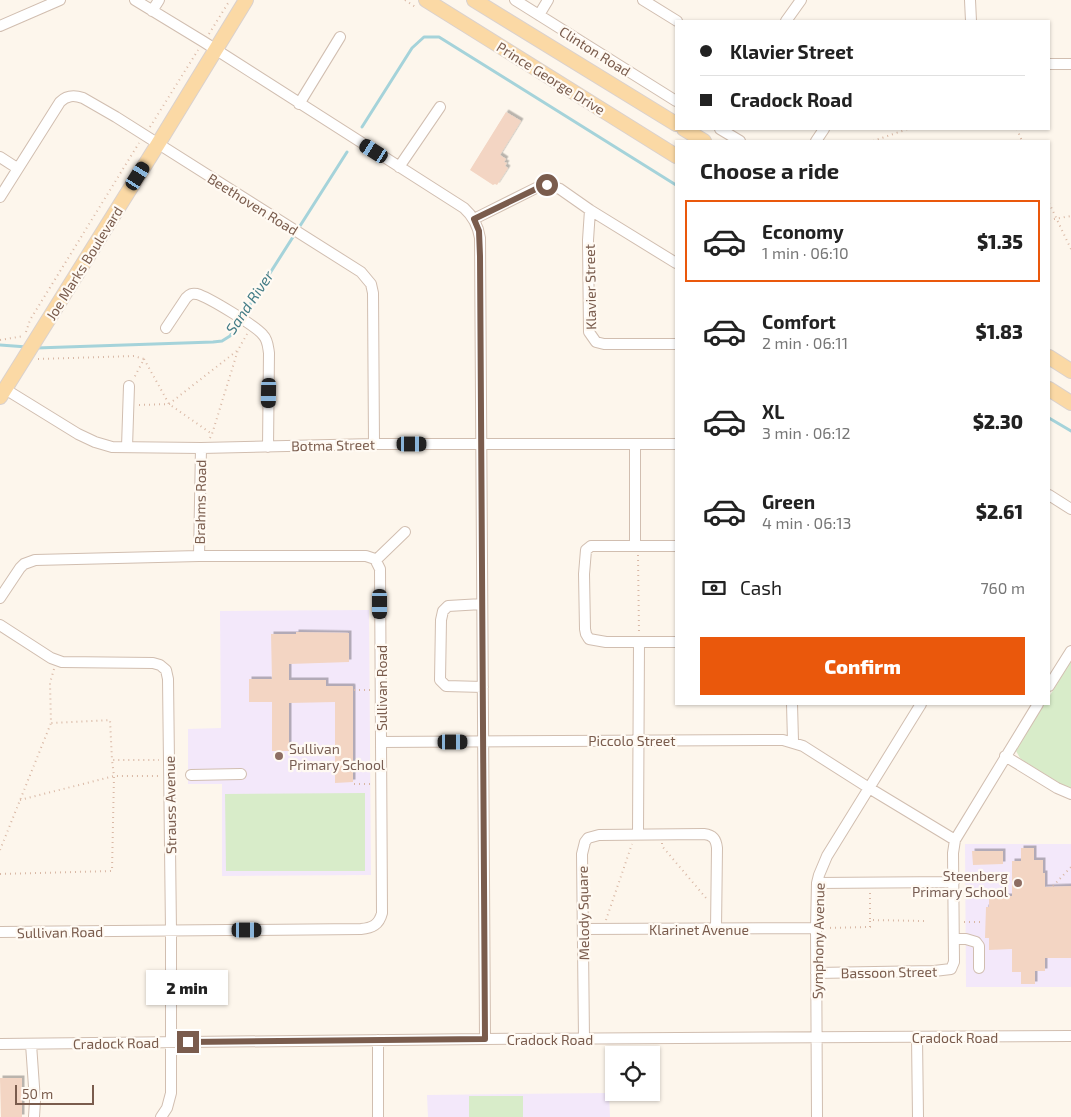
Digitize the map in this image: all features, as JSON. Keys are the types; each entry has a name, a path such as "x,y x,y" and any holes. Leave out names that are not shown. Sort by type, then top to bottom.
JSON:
{"main road":[{"name":"Joe Marks Boulevard","path":"2,393 30,358 31,337 158,144 246,0"},
{"name":"Prince George Drive","path":"426,0 675,155"},
{"name":"Prince George Drive","path":"474,0 675,123"},
{"path":"686,130 702,140"},
{"path":"1050,355 1071,360"},
{"path":"1050,356 1071,370"},
{"path":"1050,390 1071,403"}],"street":[{"path":"0,26 60,0"},
{"path":"135,0 464,208 477,225 480,238 485,1039"},
{"path":"152,11 159,0"},
{"name":"Clinton Road","path":"514,0 675,100"},
{"path":"539,15 548,0"},
{"path":"643,0 675,20"},
{"path":"787,20 801,0"},
{"path":"970,0 970,20"},
{"path":"299,104 340,37"},
{"path":"1050,64 1071,64"},
{"name":"Beethoven Road","path":"0,197 60,102 70,96 83,98 361,272 371,284 373,293 374,444"},
{"path":"399,167 440,107"},
{"path":"722,130 738,140"},
{"path":"0,157 17,168"},
{"path":"474,219 543,186 552,186 560,189 590,210 675,262"},
{"name":"Klavier Street","path":"590,210 588,322 590,336 596,342 604,344 675,344"},
{"path":"166,328 190,294 198,295 248,323 262,334 268,347 268,447"},
{"path":"127,447 129,386"},
{"name":"Botma Street","path":"2,393 94,442 112,446 201,448 374,444 675,444"},
{"path":"635,444 635,545"},
{"name":"Brahms Road","path":"199,556 201,448"},
{"path":"1050,496 1071,509"},
{"path":"0,598 20,568 29,561 199,556 366,556 376,560 406,532"},
{"path":"675,546 592,546 586,550 584,574 585,629 589,639 594,641 639,643 675,642"},
{"name":"Sullivan Road","path":"0,932 361,929 380,922 382,913 380,569 376,560"},
{"path":"482,604 448,606 443,611 441,620 440,680 446,686 483,687"},
{"name":"Strauss Avenue","path":"0,625 57,661 67,663 153,663 164,667 166,670 168,678 171,1042 170,1102 161,1117"},
{"path":"638,834 639,643"},
{"path":"1050,684 1071,651"},
{"path":"792,705 793,741"},
{"name":"Symphony Avenue","path":"817,1117 816,928 817,883 819,875 827,856 920,705"},
{"name":"Bassoon Street","path":"816,973 924,972 951,969 954,962 955,840 1037,705"},
{"name":"Piccolo Street","path":"381,742 766,739 793,741 869,788"},
{"path":"1005,756 1057,788 1071,794"},
{"path":"191,775 241,774"},
{"path":"869,788 955,840"},
{"name":"Melody Square","path":"584,1040 582,854 588,838 599,835 638,834 712,835 717,848 716,929"},
{"path":"817,883 954,882"},
{"name":"Klarinet Avenue","path":"583,928 816,928"},
{"path":"954,940 966,939 976,942 979,946 979,968"},
{"name":"Cradock Road","path":"0,1044 1071,1036"},
{"path":"917,1037 918,1117"},
{"path":"378,1040 378,1117"},
{"path":"31,1044 35,1100 34,1117"}],"path":[{"path":"207,36 230,0"},
{"path":"148,129 199,50"},
{"path":"876,140 905,130"},
{"path":"0,340 31,337 30,320 141,142"},
{"path":"1050,205 1071,249"},
{"path":"1050,220 1071,216"},
{"path":"201,448 212,434 248,323"},
{"path":"128,405 169,404 238,350"},
{"path":"30,358 134,356 144,359 169,404 212,434"},
{"path":"129,386 144,359"},
{"path":"635,545 638,550 639,643"},
{"path":"0,850 51,722 50,683 57,661"},
{"path":"354,690 369,690"},
{"path":"0,874 112,871 114,776 110,720 51,722"},
{"path":"112,760 169,760"},
{"path":"20,800 114,776 169,776"},
{"path":"354,784 369,784"},
{"path":"606,929 606,918 631,846 638,834"},
{"path":"662,834 662,846 708,901 716,902"},
{"path":"1054,886 1071,867"},
{"path":"816,928 870,927 870,883"},
{"path":"870,920 924,921"},
{"path":"954,922 982,922"}],"shaded area":[{"name":"Sullivan Primary School","path":"369,610 371,875 222,876 222,784 188,784 188,729 221,728 220,611"},
{"name":"Steenberg Primary School","path":"965,844 1071,844 1071,987 966,987"},
{"path":"605,1093 605,1101 609,1101 610,1117 428,1117 427,1095"}],"green space":[{"path":"1071,661 1071,789 1024,761 1016,751 1043,705 1050,705 1050,695"},
{"path":"365,793 365,871 226,871 225,794"},
{"path":"469,1096 523,1096 523,1117 469,1117"}],"building":[{"path":"506,112 521,121 500,155 506,159 504,162 507,163 505,166 508,168 497,185 493,185 470,170"},
{"path":"296,632 349,633 349,662 289,664 289,680 326,680 326,686 353,687 353,782 335,783 335,702 289,703 289,751 272,751 272,702 249,702 249,679 272,679 271,634 296,634"},
{"path":"1021,848 1034,848 1034,860 1043,860 1045,887 1071,886 1071,958 1045,958 1045,971 1035,971 1035,984 1021,984 1021,972 1012,972 1012,949 989,950 989,938 985,938 986,907 989,907 989,896 1012,896 1012,861 1021,861"},
{"path":"972,851 1003,851 1003,864 973,865"},
{"path":"0,1078 22,1078 22,1117 1,1117"}],"waterway":[{"name":"Sand River","path":"362,127 412,48 424,37 439,37 675,184"},
{"name":"Sand River","path":"36,348 213,342 222,341 230,336 347,152"},
{"name":"Sand River","path":"0,345 27,347"},
{"name":"Sand River","path":"1050,419 1071,431"}],"place":[{"name":"Sullivan Primary School","path":"279,756"},
{"name":"Steenberg Primary School","path":"1018,883"}],"route":[{"path":"188,1042 485,1039 480,238 474,219 547,185"}]}
